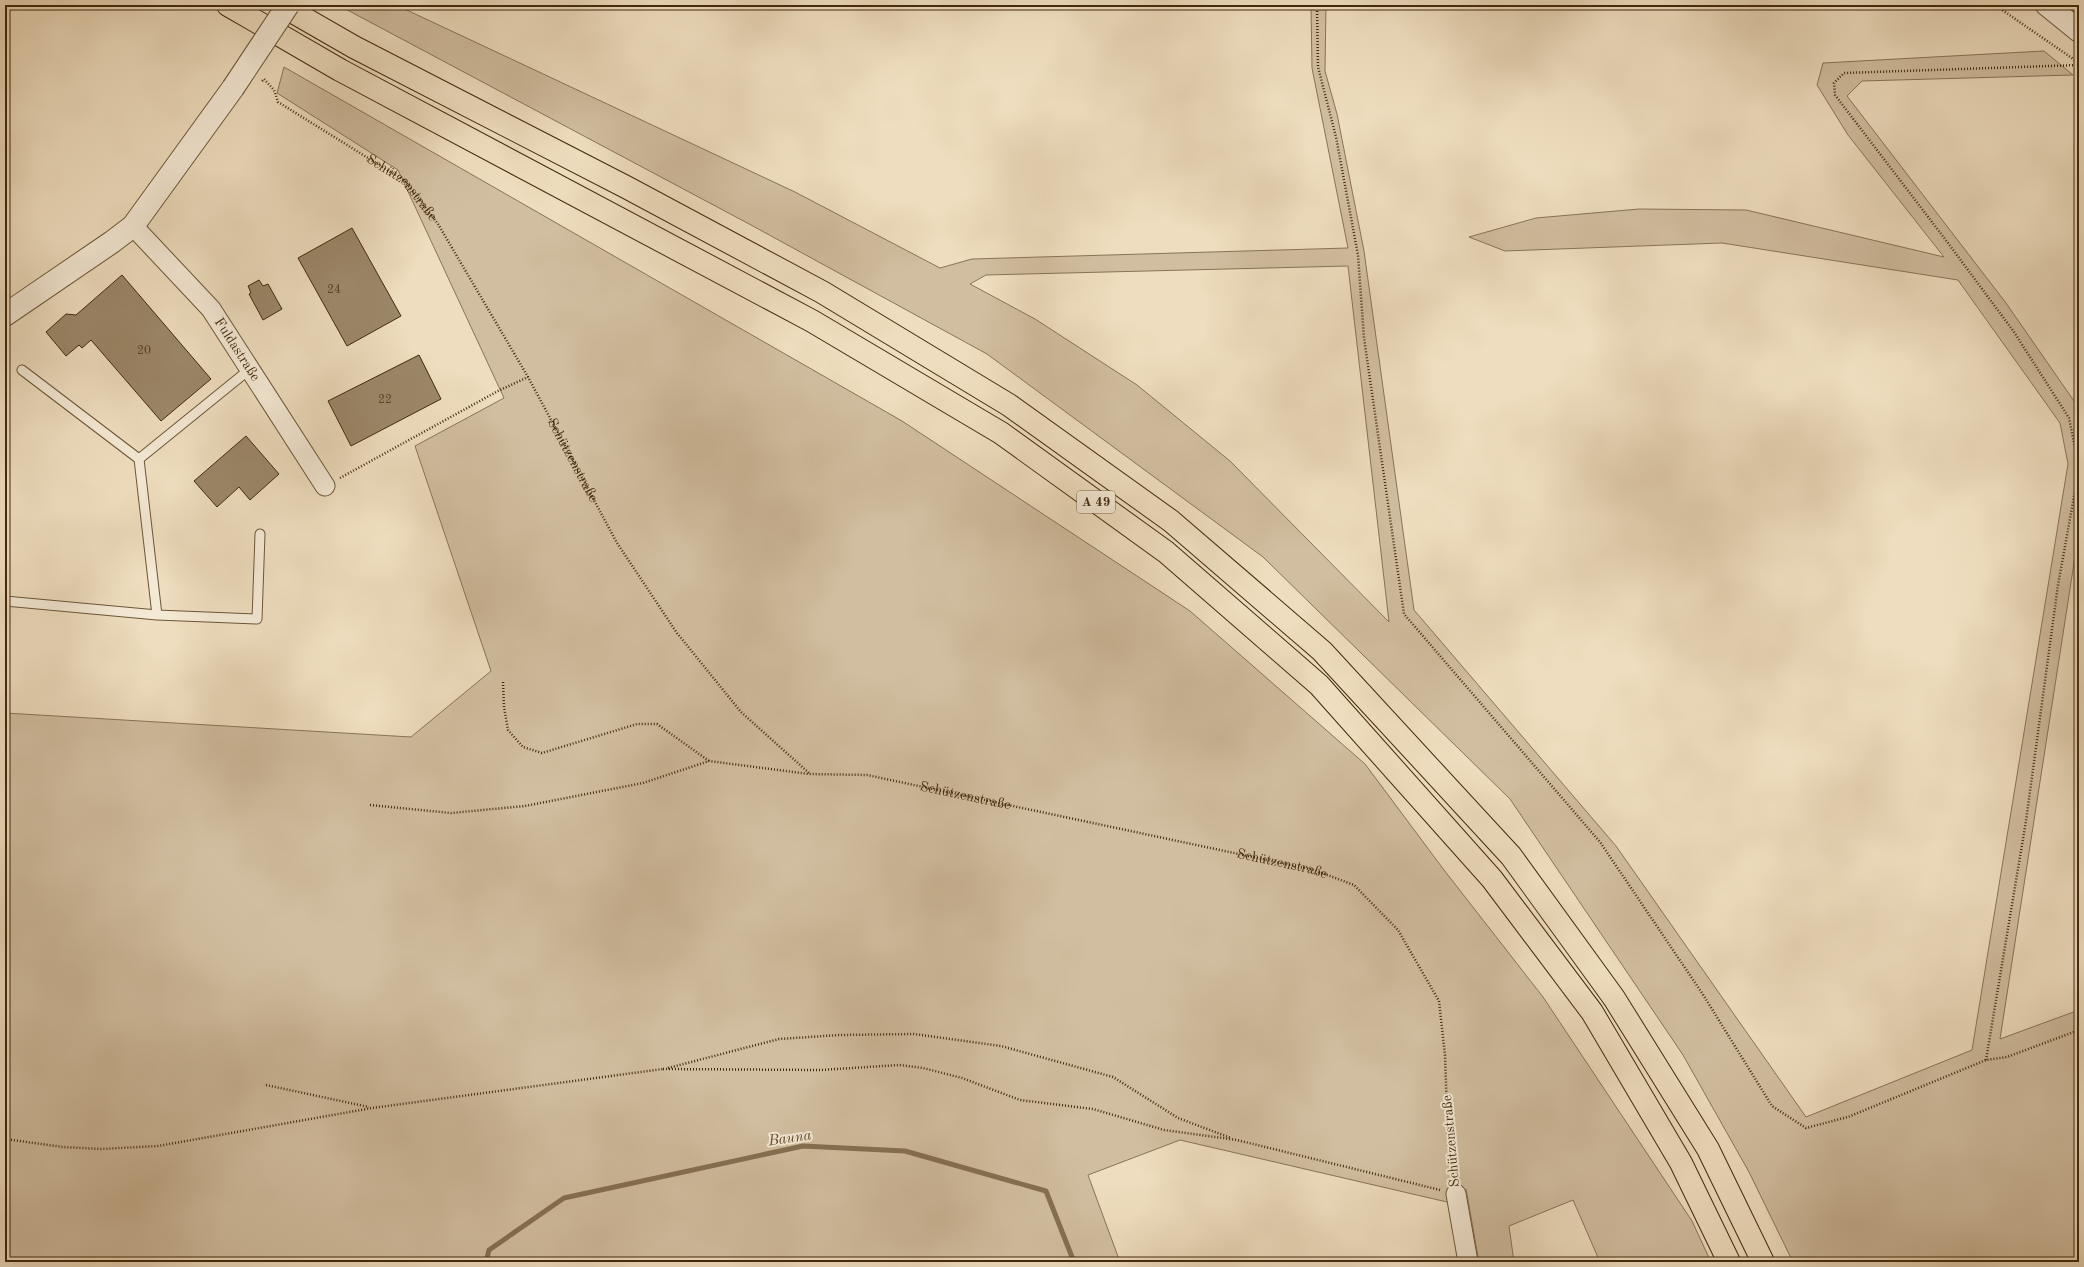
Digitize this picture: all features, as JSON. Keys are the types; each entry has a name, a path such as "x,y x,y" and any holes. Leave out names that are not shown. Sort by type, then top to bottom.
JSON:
{"highway":[{"name":"A 49","path":"228,5 340,70 812,321 1001,433 1166,552 1319,685 1492,879 1592,1012 1681,1164 1729,1262"},
{"name":"A 49","path":"281,5 354,47 626,188 822,292 1009,405 1172,521 1322,651 1511,856 1614,998 1699,1136 1763,1262"}],"street":[{"path":"5,315 133,226 233,88 288,5"},
{"path":"2047,5 2079,31"},
{"name":"Fuldastraße","path":"133,226 211,310 325,486"},
{"name":"Schützenstraße","path":"1456,1194 1468,1262"}],"lane":[{"path":"139,459 250,369"},
{"path":"22,370 139,459 157,615"},
{"path":"5,601 157,615 257,619 260,534"}],"path":[{"path":"1317,5 1318,67 1336,137 1358,255 1364,338 1404,614 1600,842 1702,993 1772,1106 1806,1128 1848,1118 1986,1060 2007,1057 2079,1030"},
{"path":"1995,5 2079,64"},
{"path":"1986,1060 2026,821 2058,585 2079,468 2069,418 2014,332 1835,95 1834,83 1844,73 2079,64"},
{"name":"Schützenstraße","path":"264,79 274,90 278,102 405,181 438,224 528,377 617,543 677,633 741,712 809,774"},
{"path":"325,486 498,391 528,377"},
{"path":"502,682 508,730 523,747 542,753 637,724 657,724 709,761"},
{"path":"370,805 451,814 525,806 644,783 709,761"},
{"name":"Schützenstraße","path":"709,761 809,774 867,775 1292,865 1314,870 1354,885 1398,930 1439,1001 1445,1055 1448,1141 1456,1194"},
{"path":"5,1139 63,1147 86,1148 158,1146 372,1108 663,1069 779,1040 839,1034 914,1034 1001,1046 1113,1077 1178,1118 1237,1140"},
{"path":"663,1069 821,1070 899,1065 924,1068 962,1078 1020,1100 1093,1109 1164,1130 1237,1140 1456,1194"},
{"path":"266,1085 372,1108"}],"shaded area":[{"path":"338,5 396,5 795,192 940,268 972,259 1348,248 1312,68 1311,5 1326,5 1325,71 1337,114 1364,251 1414,610 1616,846 1806,1117 1972,1050 2068,464 2060,423 1958,280 1722,243 1505,251 1469,237 1536,218 1639,209 1746,210 1944,257 1848,135 1817,85 1823,63 2044,51 2073,75 1862,81 1847,96 2006,303 2074,401 2079,414 2079,531 2000,1039 2079,1010 2079,1262 1793,1262 1749,1172 1683,1055 1510,799 1263,557 987,354 751,225","holes":["1348,266 1389,622 1230,461 1137,385 1035,319 970,284 986,275"]},
{"path":"284,67 902,421 1190,611 1365,764 1444,870 1543,997 1692,1221 1711,1262 1600,1262 1573,1200 1509,1226 1514,1262 1479,1262 1466,1189 1447,1202 1180,1140 1088,1175 1120,1262 5,1262 5,713 411,737 491,671 415,446 504,398 398,170 277,93"}],"building":[{"path":"352,228 401,316 347,346 298,258"},
{"path":"122,275 211,379 161,421 91,340 82,348 79,345 66,356 46,332 66,314 76,315"},
{"path":"259,280 263,286 268,284 282,309 263,320 249,294 251,293 248,286"},
{"path":"419,355 441,399 351,446 328,401"},
{"path":"246,436 279,474 250,500 239,487 217,507 194,481"}],"waterway":[{"name":"Bauna","path":"486,1262 489,1250 564,1198 803,1146 905,1151 1046,1191 1074,1262"}]}
